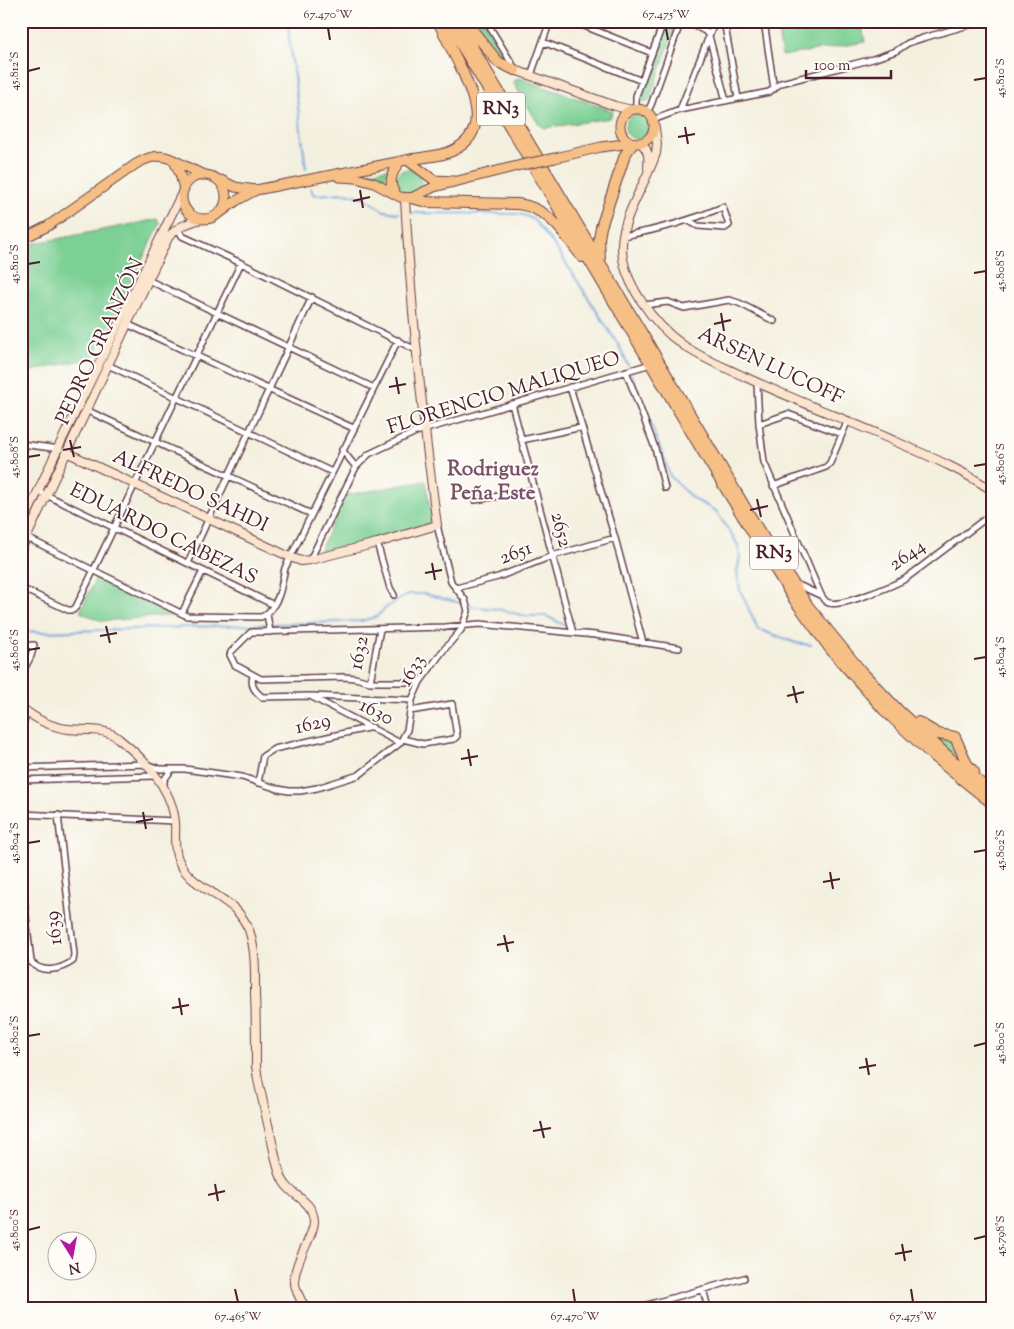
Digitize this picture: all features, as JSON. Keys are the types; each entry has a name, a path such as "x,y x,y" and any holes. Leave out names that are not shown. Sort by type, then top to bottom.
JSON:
{"highway":[{"path":"403,161 443,154 456,149 469,138 476,121 476,108 473,98 438,21"},
{"name":"RN3","path":"447,21 778,576 820,636 869,693 901,726 955,776 993,804"},
{"name":"RN3","path":"457,21 808,606 848,656 899,712 952,760 991,791"},
{"path":"465,21 498,62 515,70"},
{"path":"606,272 600,257 599,235 625,155 635,143"},
{"path":"408,198 427,202 523,205 540,210 552,219 606,286"},
{"path":"899,712 938,734 955,737 967,764 991,791"}],"main road":[{"path":"319,177 356,178 374,183 395,194 408,198 454,181 601,146 635,143 650,138 651,120 634,110 624,116 611,139 601,146"},
{"path":"620,126 623,136 635,143"},
{"path":"21,237 30,235 48,226 145,159 156,155 174,160 194,172 235,187 256,190"},
{"path":"174,160 180,174 183,205 187,212 201,219 209,219 220,214 236,201 256,190 403,161 434,180 454,181"},
{"path":"395,194 390,183 391,178 403,161"},
{"path":"421,193 425,182 422,172"},
{"path":"183,191 191,180 198,176 206,175"},
{"path":"217,179 225,188 227,196 226,204 220,214"}],"street":[{"path":"486,21 515,70 615,106 634,110 642,80 664,21"},
{"path":"531,76 550,21"},
{"path":"572,21 652,53"},
{"path":"726,101 709,36 705,30 683,21 651,106 651,120 680,110 726,101 769,92 786,81 873,60 923,38 983,21"},
{"path":"680,110 716,21"},
{"path":"724,21 738,98"},
{"path":"764,21 774,89"},
{"path":"543,42 642,80"},
{"name":"ARSEN LUCOFF","path":"651,120 657,144 656,153 629,217 623,236 622,250 628,278 644,305 662,327 700,356 848,420 968,475 993,492"},
{"name":"ARSEN LUCOFF","path":"635,143 647,150 649,157 648,175"},
{"name":"PEDRO GRANZÓN","path":"21,528 183,191"},
{"path":"408,198 410,287 424,430 437,525 451,582 465,600 468,611 463,625"},
{"path":"623,236 689,221 723,207 729,225 725,228 698,226 689,221"},
{"path":"201,219 178,228 182,236 241,262 416,350"},
{"name":"PEDRO GRANZÓN","path":"21,549 24,536 46,495 168,238 178,228"},
{"path":"21,588 73,610 241,262"},
{"path":"148,280 374,388"},
{"path":"188,563 312,297"},
{"path":"644,305 668,302 684,308 729,300 774,321"},
{"path":"127,324 353,428"},
{"path":"24,536 187,616 261,617 267,614 281,592 285,568 290,557 398,340"},
{"name":"FLORENCIO MALIQUEO","path":"310,560 356,467 369,454 424,430 651,364"},
{"path":"108,365 332,472"},
{"path":"626,371 655,448 665,488"},
{"path":"757,382 759,424 764,462 820,595"},
{"path":"570,387 616,538 643,643"},
{"name":"2652","path":"512,404 572,633"},
{"path":"86,410 311,514"},
{"path":"759,424 788,414 842,434"},
{"path":"773,486 826,467 848,420"},
{"path":"522,440 582,427"},
{"path":"21,444 58,448 66,452"},
{"path":"342,450 356,467"},
{"name":"ALFREDO SAHDI","path":"66,452 290,557 301,561 310,560"},
{"path":"475,500 535,490"},
{"name":"EDUARDO CABEZAS","path":"38,491 274,605"},
{"name":"2644","path":"820,595 830,603 841,603 883,590 905,579 993,512"},
{"path":"310,560 437,525"},
{"name":"2651","path":"456,588 498,577 552,556 616,538"},
{"path":"377,543 390,588 394,595"},
{"path":"182,613 203,571"},
{"path":"792,582 820,595"},
{"path":"267,614 270,632"},
{"path":"420,682 370,682 344,677 261,679 235,665 230,656 231,652 251,632 444,627 480,624 572,633 680,648"},
{"name":"1633","path":"402,741 407,730 412,700 420,682 463,625"},
{"name":"1632","path":"370,682 380,629"},
{"path":"21,646 34,645 31,656 21,675"},
{"path":"253,676 252,687 262,697 310,696 412,700"},
{"name":"1630","path":"310,696 402,741 423,744 454,739 457,736 452,704 410,711"},
{"path":"21,706 28,713 49,724 67,729 109,732 118,737 131,749 146,764 164,788 175,821 176,851 182,869 190,878 235,910 244,919 249,930 255,960 256,1066 274,1155 285,1185 309,1205 314,1218 311,1234 295,1269 294,1277 298,1296 306,1308"},
{"path":"21,725 28,713"},
{"name":"1629","path":"258,782 263,756 274,749 372,727"},
{"path":"21,768 146,764 160,769 226,775 289,791 316,788 360,775 402,741"},
{"path":"164,788 164,780 172,769"},
{"path":"21,780 155,776"},
{"path":"21,814 175,821"},
{"name":"1639","path":"21,872 30,962 38,969 50,970 67,966 73,961 74,954 58,815"},
{"path":"636,1308 744,1278"},
{"path":"703,1289 708,1308"}],"green space":[{"path":"474,21 484,21 509,67 499,57"},
{"path":"776,21 861,21 865,42 782,56"},
{"path":"673,22 675,28 650,99 647,102 643,102 640,96 666,24"},
{"path":"519,78 613,111 610,118 544,128 539,125 513,82"},
{"path":"637,115 646,118 649,127 646,136 637,139 628,136 625,127 628,118"},
{"path":"390,168 385,176 385,183 357,175"},
{"path":"408,169 417,173 421,182 417,191 408,195 399,191 395,182 399,173"},
{"path":"158,219 160,224 93,358 21,373 21,246"},
{"path":"426,481 432,522 317,556 346,495"},
{"path":"96,577 178,615 102,621 80,612"},
{"path":"934,737 950,739 956,754 954,755"}],"waterway":[{"path":"287,21 306,169"},
{"path":"310,187 314,195 345,193 365,198 384,211 399,213"},
{"path":"411,213 519,214 534,220 555,246 619,346 628,365"},
{"path":"631,374 670,476 692,498 716,511 738,545 740,556 737,572 740,590 758,629 796,643 811,645"},
{"path":"21,631 43,632 361,621 376,617 387,607 409,594 425,594 475,607 497,609 526,616 546,616 564,625 571,632"}],"district":[{"name":"Rodriguez Peña Este","path":"493,482"}]}
